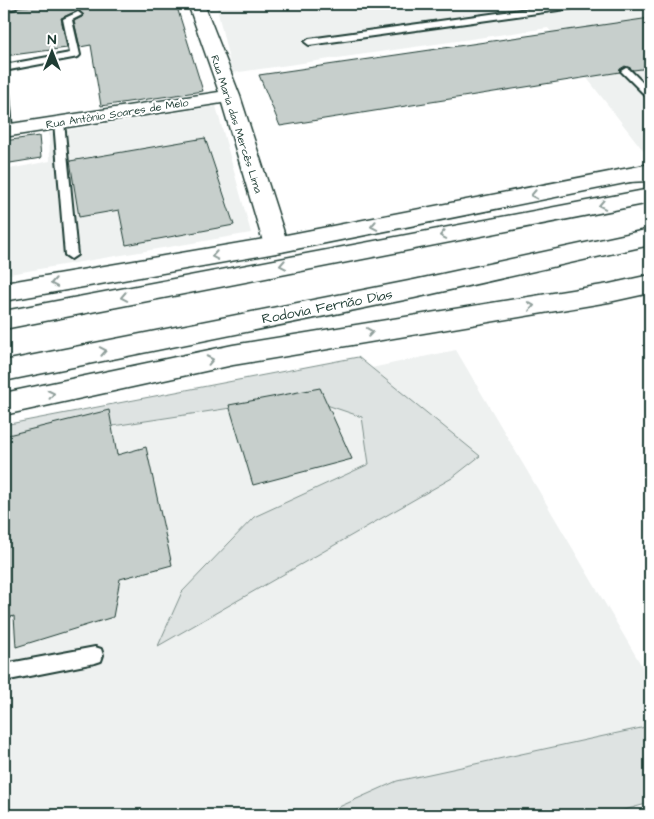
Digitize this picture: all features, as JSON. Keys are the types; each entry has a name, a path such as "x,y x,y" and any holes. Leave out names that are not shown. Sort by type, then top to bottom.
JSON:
{"main road":[{"path":"4,5 10,4"},
{"name":"Rua Maria das Mercês Lima","path":"196,4 230,96 276,245"},
{"name":"Rua Antônio Soares de Melo","path":"5,130 230,96"},
{"path":"4,292 276,245 650,172"},
{"path":"4,320 650,196"},
{"name":"Rodovia Fernão Dias","path":"4,371 403,291 650,237"},
{"path":"403,291 650,252"},
{"path":"4,404 233,355 609,293 650,284"}],"lane":[{"path":"309,42 580,4"},
{"path":"4,68 74,56 67,19 78,15"},
{"path":"626,71 650,95"},
{"path":"4,93 5,130"},
{"path":"59,122 71,255"},
{"path":"4,673 95,655"}],"shaded area":[{"path":"216,4 650,4 650,154 646,154 548,28 232,73"},
{"path":"216,106 251,233 4,275 4,170 50,161 49,133"},
{"path":"456,350 650,680 650,762 501,815 4,815 4,446"},
{"path":"358,357 480,456 452,478 158,646 182,592 254,517 369,464 362,417 303,397 93,429 4,460 4,425"},
{"path":"650,726 650,803 606,815 321,815 397,781"}],"building":[{"path":"48,4 176,4 203,91 101,106 91,45 80,47 74,21 84,16 79,10 61,18 67,48 4,56 4,12 16,10 18,7"},
{"path":"650,18 650,68 633,70 625,66 620,69 620,72 280,126 259,75"},
{"path":"39,136 41,158 4,164 4,141"},
{"path":"205,138 234,225 126,245 119,210 79,217 70,161"},
{"path":"320,388 352,459 253,485 229,405"},
{"path":"109,410 117,455 146,447 172,565 120,579 113,617 16,647 14,616 4,619 4,436"}]}
